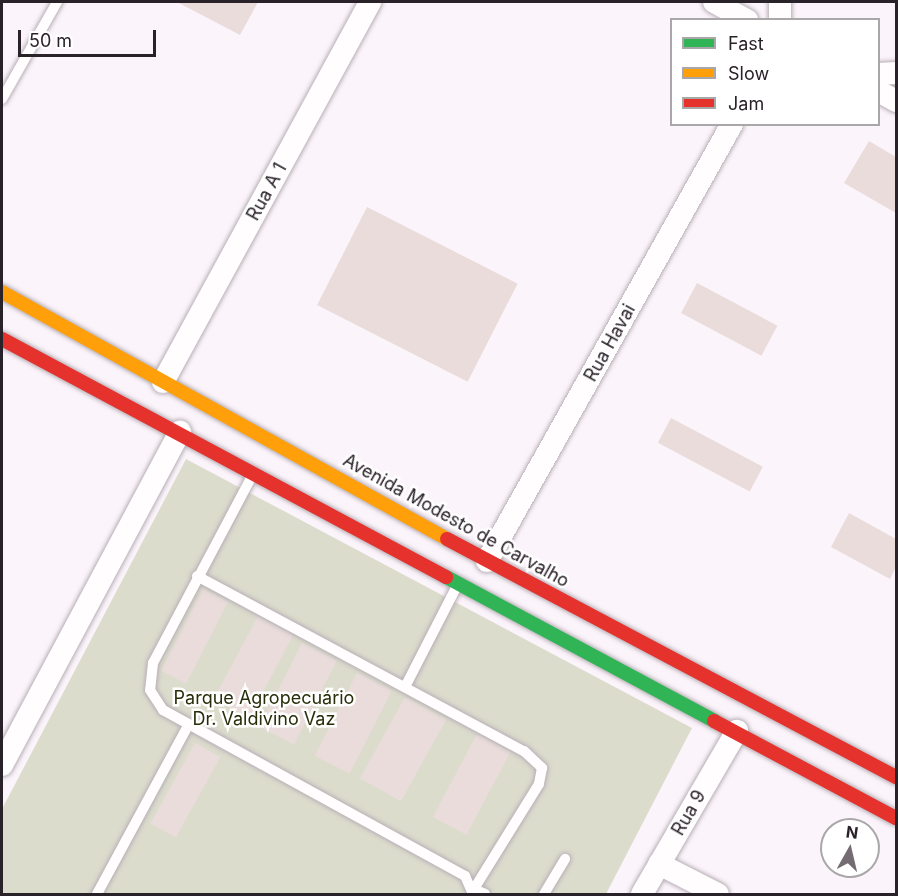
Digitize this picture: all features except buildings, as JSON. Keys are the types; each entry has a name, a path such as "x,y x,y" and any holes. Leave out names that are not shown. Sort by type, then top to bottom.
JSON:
{"main road":[{"name":"Avenida Modesto de Carvalho","path":"2,292 487,561 828,739 882,786 897,818"},
{"name":"Avenida Modesto de Carvalho","path":"2,339 180,432 319,510 737,732 882,786"},
{"path":"319,510 338,477"},
{"path":"371,537 393,508"},
{"path":"818,763 828,739"}],"street":[{"name":"Rua A 1","path":"163,382 370,2"},
{"path":"714,2 743,18"},
{"path":"780,2 780,18"},
{"path":"880,74 897,73"},
{"path":"880,92 897,101"},
{"name":"Rua Havai","path":"487,561 731,126"},
{"path":"2,765 180,432"},
{"name":"Rua 9","path":"642,894 737,732"},
{"path":"659,864 718,894"}],"lane":[{"path":"2,99 57,2"},
{"path":"254,473 197,576 149,678 163,710 465,876 474,892"},
{"path":"197,576 524,751 542,768 539,784 474,892"},
{"path":"405,687 458,584"},
{"path":"97,894 189,724"},
{"path":"544,894 565,859"},
{"path":"474,892 485,894"}],"green space":[{"name":"Parque Agropecuário Dr. Valdivino Vaz","path":"186,459 692,728 606,894 2,894 2,809"}],"traffic: fast":[{"path":"446,577 714,721"}],"traffic: slow":[{"path":"2,292 447,539"}],"traffic: jam":[{"path":"2,339 446,577"},
{"path":"447,539 896,777"},
{"path":"714,721 896,818"}]}
